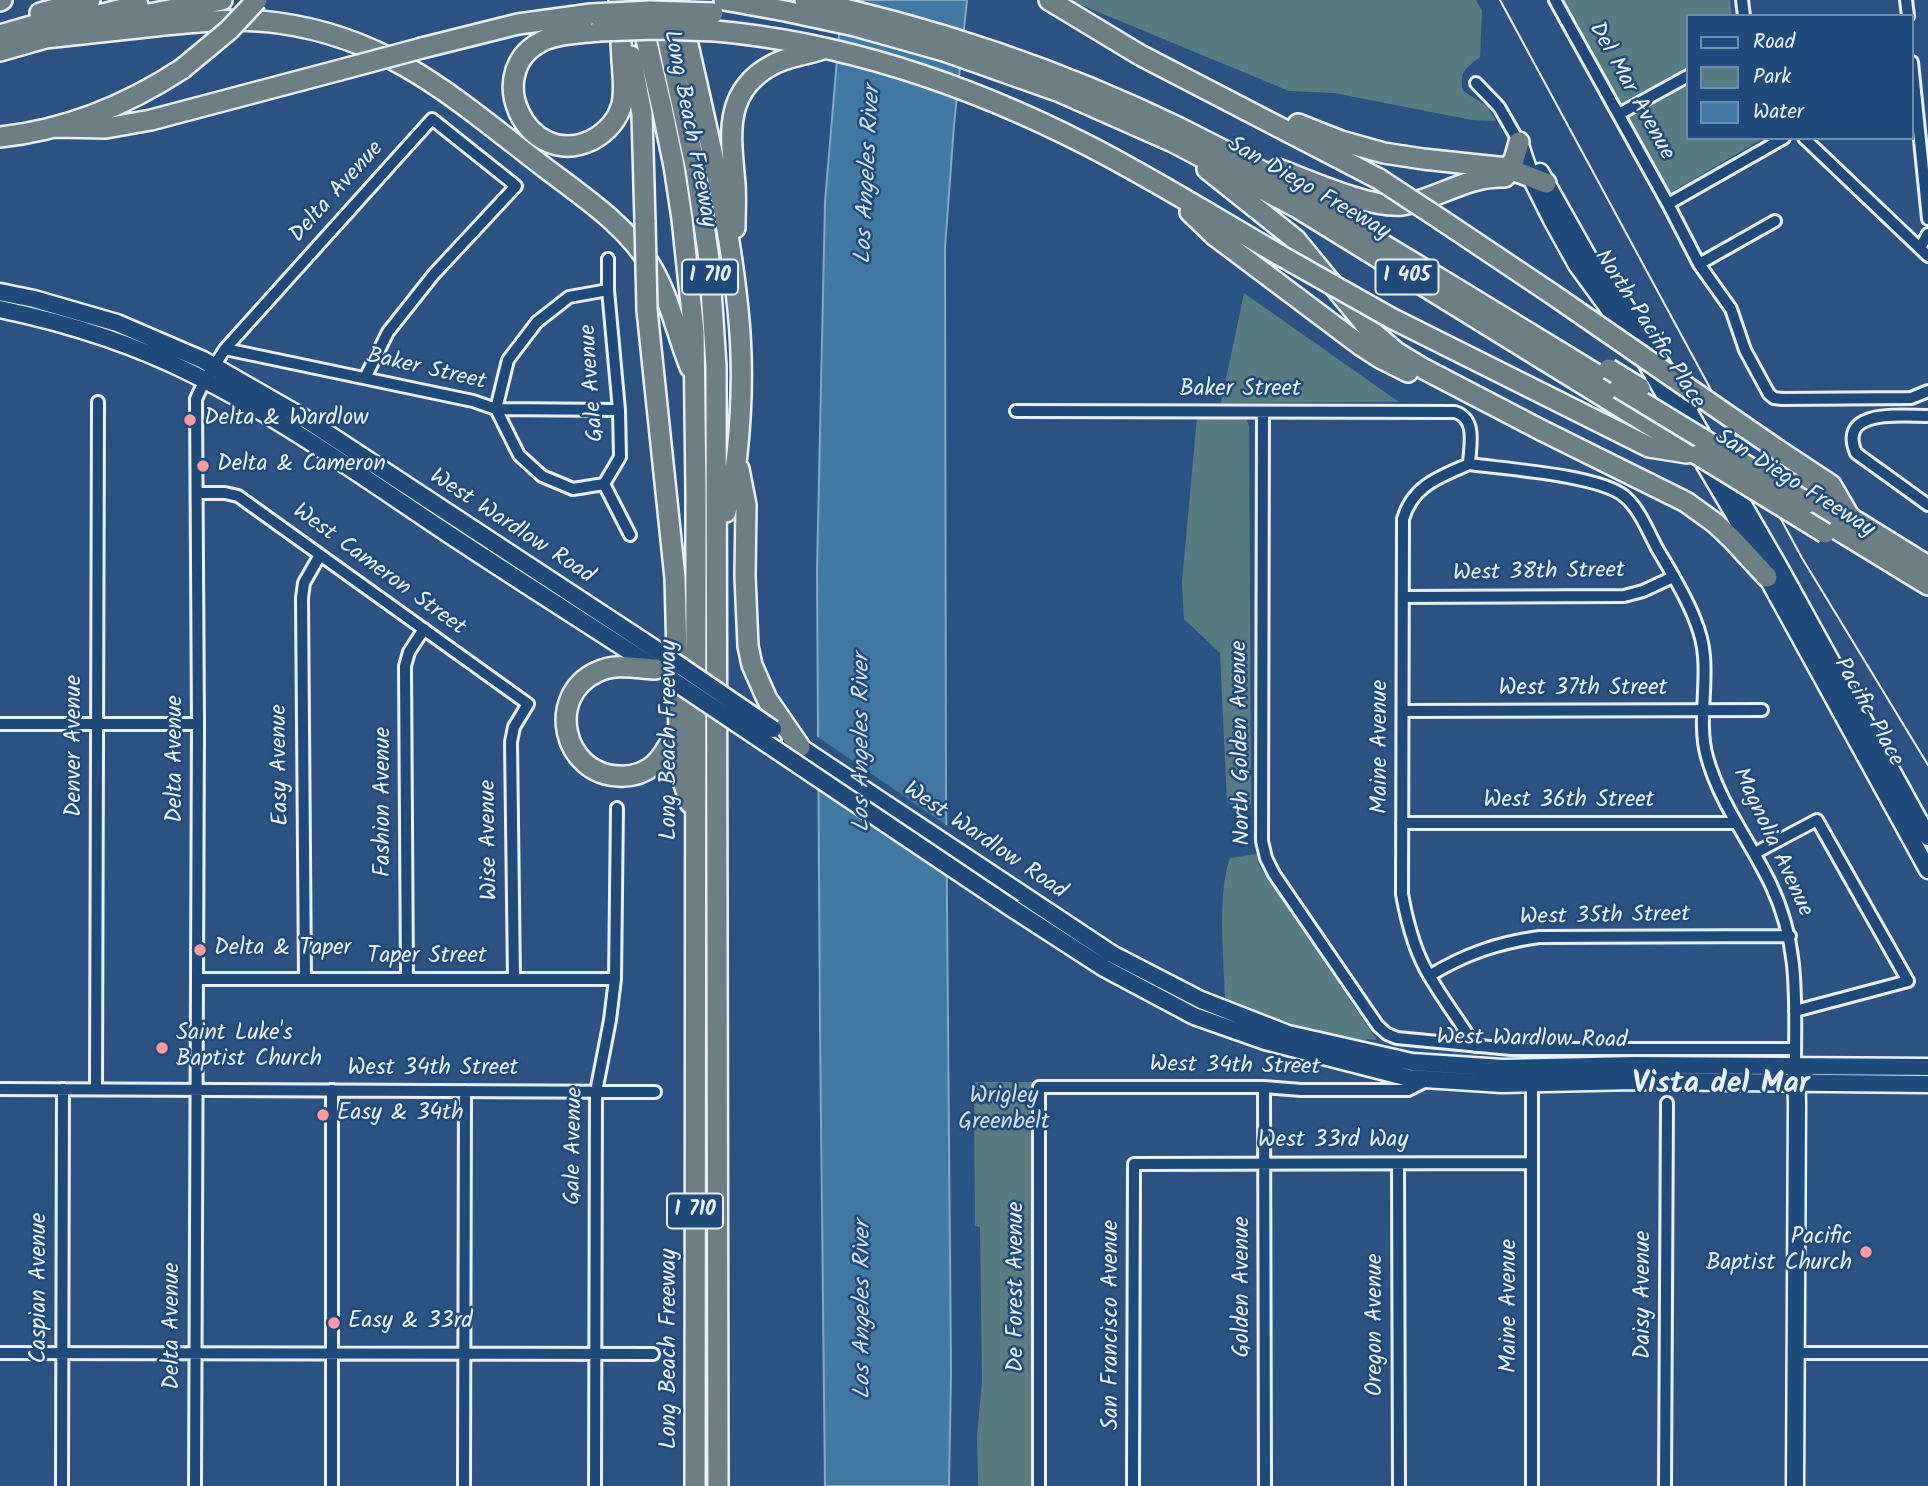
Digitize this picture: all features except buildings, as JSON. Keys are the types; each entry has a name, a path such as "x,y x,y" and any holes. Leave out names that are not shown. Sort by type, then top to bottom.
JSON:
{"highway":[{"path":"0,25 90,0"},
{"path":"0,35 131,0"},
{"path":"0,41 92,16 167,0"},
{"path":"0,51 133,16 222,0"},
{"path":"0,137 55,127 85,118 138,95 182,69 229,30 257,0"},
{"name":"Long Beach Freeway","path":"659,0 689,135 709,260 716,391 718,1486"},
{"path":"678,0 735,279"},
{"path":"805,0 915,27 976,46 1058,78 1144,117 1273,184 1558,357 1628,403 1928,577"},
{"path":"1049,0 1140,55 1379,179 1831,485 1850,518"},
{"path":"595,22 570,34 547,39 531,49 519,64 513,96 519,115 529,129 551,143 569,145 587,142 603,133 618,113 624,82 625,1"},
{"path":"625,1 642,114 647,310 676,578 680,772 695,822"},
{"name":"Long Beach Freeway","path":"625,1 674,166 694,332 695,1486"},
{"name":"San Diego Freeway","path":"855,1 973,34 1296,207 1628,403 1698,455 1928,596"},
{"name":"San Diego Freeway","path":"718,15 754,5 784,4 944,51 1141,99 1278,169 1928,566"},
{"path":"55,127 106,128 179,114 422,47 518,24 595,22 650,11 718,15 783,39 880,61 1013,110 1122,163 1391,318 1649,447 1698,455"},
{"path":"45,37 197,22 254,20 332,34 366,46 403,64 440,87 600,210 632,240 652,267 663,289 694,378"},
{"path":"717,558 737,456 740,344 735,279 735,187 731,126 737,102 750,82 769,66 827,48"},
{"path":"1237,106 1267,111 1341,141 1384,153 1539,180"},
{"path":"1173,142 1296,240 1382,342 1417,366 1686,502 1773,572"},
{"path":"1278,169 1371,203 1394,206 1421,200 1476,179 1503,172 1514,160 1519,142"},
{"path":"1167,190 1215,236 1380,358 1541,430"},
{"path":"737,456 746,505 748,646 756,678 800,747"},
{"path":"1811,510 1928,585"},
{"path":"664,668 627,666 598,671 581,683 574,692 566,712 567,734 581,760 599,773 627,776 653,765 678,728"}],"main road":[{"name":"North Pacific Place","path":"1519,142 1532,156 1539,180 1589,259 1650,344 1773,572"},
{"name":"West Wardlow Road","path":"0,292 117,323 203,360 209,373"},
{"name":"West Wardlow Road","path":"0,309 111,339 209,373 304,418 664,668 1017,902 1201,1000 1288,1034 1412,1062 1503,1068 1635,1065 1928,1084"},
{"name":"Pacific Place","path":"1773,572 1928,838"},
{"name":"Pacific Place","path":"1773,572 1928,870"},
{"name":"West Wardlow Road","path":"664,668 800,747 1017,902 1104,968 1194,1016 1265,1041 1409,1078 1502,1084 1796,1075 1928,1067"},
{"name":"Magnolia Avenue","path":"1795,1486 1796,1075"}],"street":[{"name":"Del Mar Avenue","path":"1555,0 1699,264 1731,309 1745,350 1769,394 1774,398 1911,398 1928,391"},
{"path":"1619,114 1686,77"},
{"path":"1914,82 1928,219"},
{"name":"North Pacific Place","path":"1476,83 1499,107 1519,142"},
{"name":"Delta Avenue","path":"195,1486 198,724 196,400 225,349 432,119 516,186 435,274 388,332 365,378"},
{"path":"1668,204 1780,140"},
{"path":"1806,140 1924,252"},
{"path":"1699,264 1775,220"},
{"path":"1924,252 1928,234"},
{"name":"Gale Avenue","path":"604,484 620,457 608,260"},
{"path":"608,290 569,297 537,322 508,360 496,410 519,455 542,476 573,489 604,484 630,535"},
{"name":"Baker Street","path":"225,349 473,401 496,410 619,410"},
{"name":"Denver Avenue","path":"96,1089 97,402"},
{"name":"Baker Street","path":"1016,411 1447,411 1464,415 1468,420 1469,464"},
{"name":"North Golden Avenue","path":"1264,412 1262,841 1274,874 1378,1026 1387,1034"},
{"path":"1928,416 1877,416 1861,422 1854,431 1851,443 1856,453 1928,505"},
{"name":"Magnolia Avenue","path":"1469,464 1577,480 1602,485 1622,494 1636,510 1695,618 1704,657 1706,754 1717,787 1735,823 1755,853 1790,936 1794,959 1796,1075"},
{"name":"Maine Avenue","path":"1469,464 1426,485 1414,495 1403,519 1402,894 1406,916 1429,976 1475,1046"},
{"name":"West Cameron Street","path":"197,493 238,496 528,704"},
{"name":"Easy Avenue","path":"305,979 302,598 304,583 320,555"},
{"name":"West 38th Street","path":"1403,597 1624,596 1643,591 1673,577"},
{"name":"Fashion Avenue","path":"407,979 405,666 409,652 424,629"},
{"name":"Wise Avenue","path":"514,979 511,742 514,727 528,704"},
{"name":"West 37th Street","path":"1403,711 1762,710"},
{"path":"0,724 198,724"},
{"name":"Gale Avenue","path":"596,1486 596,1092 615,979 617,808"},
{"path":"1755,853 1817,820 1908,981 1795,1012"},
{"name":"West 36th Street","path":"1402,823 1735,823"},
{"name":"West 35th Street","path":"1429,976 1479,950 1508,941 1539,937 1790,936"},
{"name":"Taper Street","path":"197,979 615,979"},
{"name":"West Wardlow Road","path":"1387,1034 1409,1039 1511,1049 1795,1049"},
{"name":"West 34th Street","path":"1039,1087 1408,1090 1428,1079"},
{"name":"Maine Avenue","path":"1532,1083 1532,1486"},
{"name":"De Forest Avenue","path":"1039,1087 1039,1486"},
{"name":"Golden Avenue","path":"1264,1087 1265,1486"},
{"name":"West 34th Street","path":"0,1089 655,1092"},
{"name":"Caspian Avenue","path":"62,1486 63,1089"},
{"path":"332,1090 332,1486"},
{"path":"464,1091 464,1486"},
{"name":"Daisy Avenue","path":"1665,1486 1667,1103"},
{"name":"West 33rd Way","path":"1134,1164 1532,1163"},
{"name":"San Francisco Avenue","path":"1133,1486 1134,1164"},
{"name":"Oregon Avenue","path":"1398,1164 1399,1486"},
{"path":"0,1353 653,1354"},
{"path":"1795,1353 1928,1353"}],"green space":[{"path":"1073,0 1476,0 1482,11 1480,57 1463,74 1463,91 1487,106 1496,121 1472,120 1334,93 1289,91"},
{"path":"1564,0 1730,0 1732,14 1686,14 1686,140 1761,140 1670,193"},
{"path":"1244,293 1399,402 1221,403"},
{"path":"1197,417 1247,420 1249,426 1251,804 1242,809 1227,802 1220,653 1184,619 1182,582"},
{"path":"1257,854 1258,864 1377,1040 1366,1039 1365,1043 1311,1030 1259,1013 1225,998 1222,926 1226,872 1230,858"},
{"name":"Wrigley Greenbelt","path":"974,1082 1033,1082 1032,1486 978,1486 977,1436 982,1381 980,1227 975,1226"}],"water":[{"name":"Los Angeles River","path":"842,0 967,0 945,248 951,1372 949,1486 825,1486 817,571 825,202"}],"pier":[{"path":"815,735 949,827 950,878 815,787"}],"tram line":[{"path":"1500,0 1802,558 1928,765"}],"place":[{"name":"Delta & Wardlow","path":"190,420"},
{"name":"Delta & Cameron","path":"203,466"},
{"name":"Delta & Taper","path":"200,950"},
{"name":"Saint Luke's Baptist Church","path":"162,1048"},
{"name":"Easy & 34th","path":"323,1115"},
{"name":"Pacific Baptist Church","path":"1866,1252"},
{"name":"Easy & 33rd","path":"334,1323"}],"district":[{"name":"Vista del Mar","path":"1721,1087"}]}
